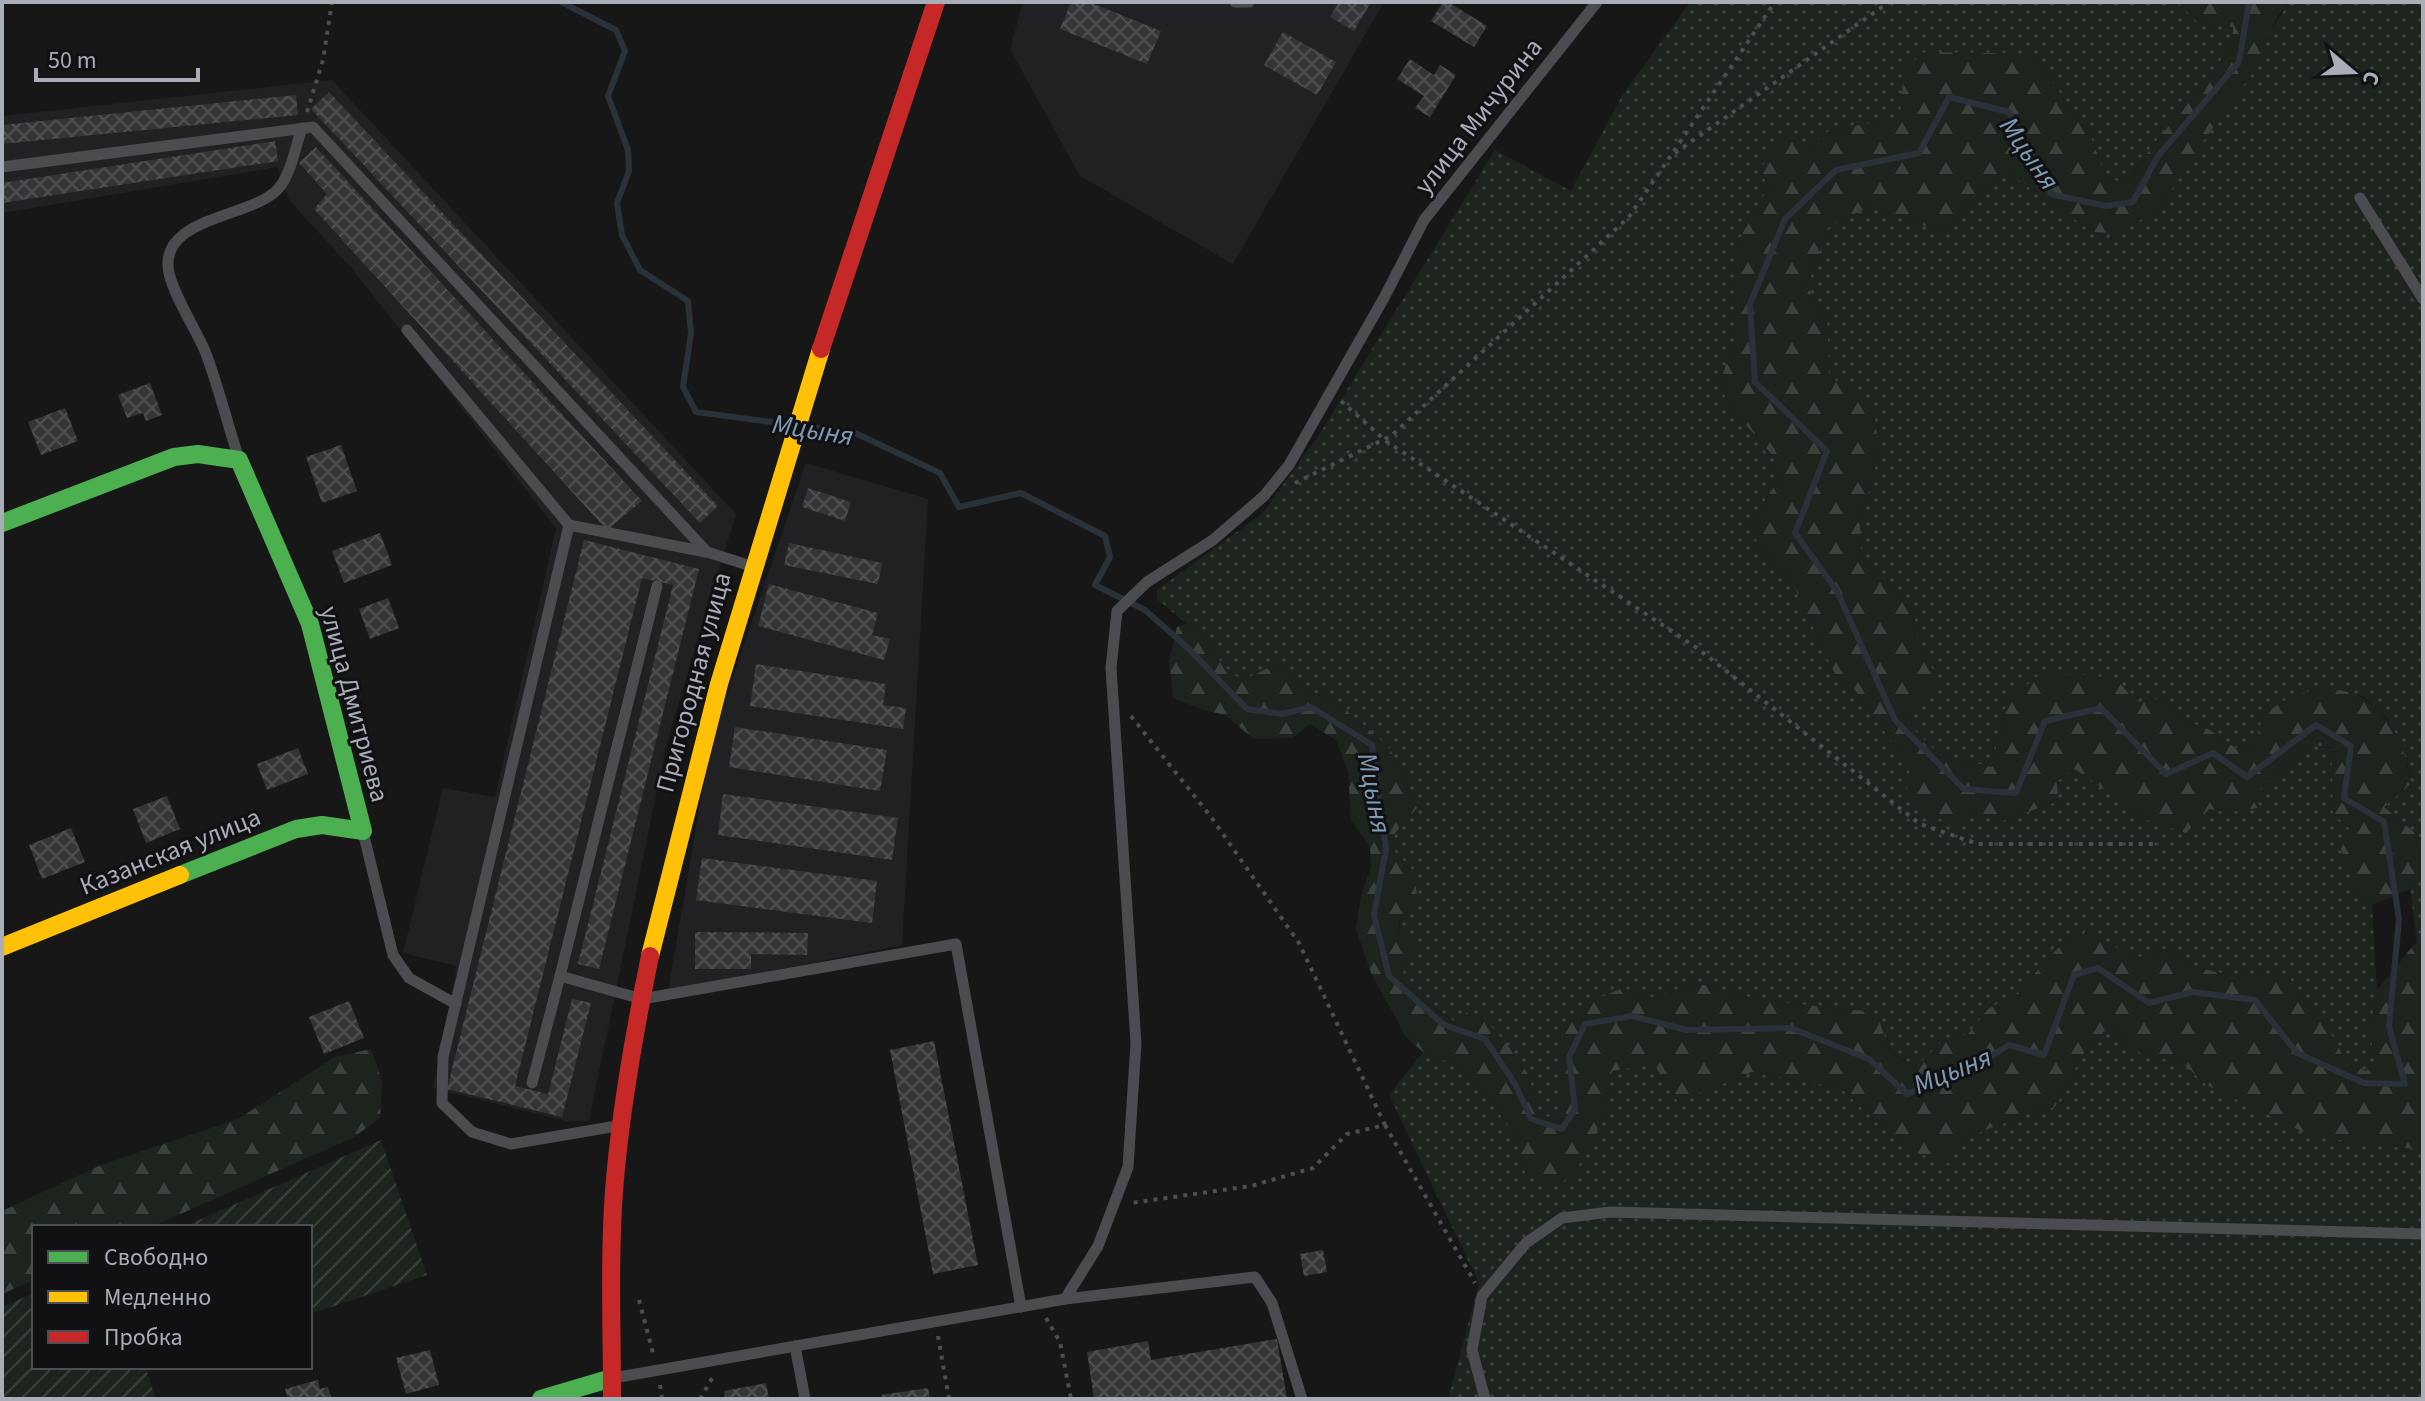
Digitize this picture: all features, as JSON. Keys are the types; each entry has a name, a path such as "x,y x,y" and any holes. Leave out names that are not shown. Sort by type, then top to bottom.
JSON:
{"street":[{"name":"Пригородная улица","path":"612,1399 614,1191 621,1126 642,999 677,842 751,567 936,2"},
{"path":"2,523 174,457 198,454 239,460"},
{"name":"улица Дмитриева","path":"239,460 310,624 363,831"},
{"name":"Казанская улица","path":"2,947 296,829 322,825 363,831"},
{"path":"541,1399 612,1378"}],"lane":[{"path":"1235,2 1249,2"},
{"name":"улица Мичурина","path":"1112,692 1111,668 1117,611 1147,582 1213,540 1264,496 1289,465 1385,296 1424,220 1597,2"},
{"path":"2,167 313,127 707,552"},
{"path":"239,460 205,352 169,272 170,253 179,236 198,225 266,199 278,189 302,128"},
{"path":"2360,198 2423,299"},
{"path":"407,330 569,525 707,552 751,567"},
{"path":"569,525 443,1057 442,1103 472,1132 511,1144 621,1126"},
{"path":"532,1083 657,586"},
{"path":"1065,1299 1098,1246 1128,1167 1136,1043 1112,692"},
{"path":"363,831 393,955 409,978 456,1004"},
{"path":"560,976 642,999 956,944 1021,1307"},
{"path":"1485,1399 1472,1350 1482,1296 1526,1243 1562,1218 1610,1212 2423,1234"},
{"path":"612,1378 1065,1299 1255,1277 1272,1303 1302,1399"},
{"path":"795,1346 805,1399"}],"path":[{"path":"302,128 323,60 332,2"},
{"path":"1264,496 1312,477 1391,436 1629,217 1775,2"},
{"path":"1670,156 1889,2"},
{"path":"1331,392 1386,441 1697,648 1920,824 1978,844 2159,844"},
{"path":"1112,692 1211,817 1299,943 1385,1125 1482,1296"},
{"path":"1113,1206 1251,1186 1313,1168 1347,1134 1385,1125"},
{"path":"1038,1304 1060,1342 1071,1399"},
{"path":"935,1322 949,1399"}],"shaded area":[{"path":"1023,2 1384,2 1233,264 1080,176 1010,49"},
{"path":"332,80 736,514 667,742 589,1121 566,1121 433,1088 457,966 403,953 443,788 495,797 556,528 353,270 289,200 277,167 2,213 2,116"},
{"path":"806,463 928,499 902,945 668,992 710,744"}],"green space":[{"path":"1690,2 2177,2 2199,23 2233,27 2225,54 2215,69 2126,184 2106,177 2088,130 2031,54 1904,68 1901,117 1829,131 1810,147 1769,154 1760,171 1769,186 1734,249 1735,342 1719,383 1732,409 1774,457 1778,481 1751,522 1758,545 1793,583 1838,681 1849,682 1898,750 1912,762 1906,794 1972,810 2000,822 2058,801 2057,781 2075,768 2147,820 2209,808 2229,812 2310,744 2332,749 2333,813 2349,828 2357,894 2372,905 2377,990 2370,1032 2375,1061 2366,1072 2347,1064 2321,1016 2287,976 2226,974 2195,967 2166,949 2136,958 2086,932 2060,946 2016,995 1988,1009 1968,1034 1943,1040 1918,1066 1895,1054 1887,1043 1879,1019 1863,1011 1760,1000 1697,983 1652,998 1622,988 1558,1051 1558,1116 1547,1117 1537,1112 1529,1076 1423,999 1402,978 1406,958 1398,937 1414,872 1391,848 1395,833 1417,807 1388,746 1334,700 1312,692 1280,663 1243,682 1222,665 1209,636 1187,624 1158,600 1157,590 1263,513 1319,435 1495,150 1571,191 1622,96"},
{"path":"2177,2 2289,2 2277,17 2251,75 2199,147 2159,210 2116,233 2093,232 2010,174 1972,197 1946,233 1869,207 1828,227 1807,286 1827,320 1829,376 1873,404 1879,451 1860,524 1861,556 1912,610 1924,657 1934,671 1935,693 1909,709 1912,728 1940,755 1992,767 2007,699 2041,674 2116,679 2138,704 2161,698 2185,722 2205,727 2236,748 2256,745 2265,715 2296,696 2319,690 2340,690 2376,708 2400,742 2409,785 2384,807 2420,837 2423,865 2410,889 2372,905 2357,894 2341,849 2349,828 2333,813 2332,748 2310,744 2261,788 2257,808 2229,812 2209,809 2186,833 2147,820 2075,769 2057,781 2058,801 2000,822 1972,810 1956,822 1929,816 1906,794 1911,762 1898,750 1849,682 1838,681 1793,583 1758,545 1751,522 1778,481 1774,457 1732,409 1719,383 1735,342 1734,249 1769,186 1760,171 1769,154 1786,136 1810,147 1829,131 1900,117 1904,68 1925,52 2031,54 2088,130 2106,177 2126,184 2215,69 2231,39 2233,27 2199,23"},
{"path":"2289,2 2423,2 2423,851 2420,837 2384,807 2409,785 2408,765 2388,719 2363,696 2311,690 2263,717 2256,745 2236,748 2205,727 2185,722 2161,698 2138,704 2007,699 1992,767 1940,755 1912,728 1909,709 1934,671 1924,657 1912,610 1861,556 1860,524 1879,451 1829,376 1827,320 1807,286 1828,227 1869,207 1946,233 1972,197 2010,174 2093,232 2159,210"},
{"path":"1187,624 1209,636 1222,665 1243,682 1280,663 1312,692 1334,700 1388,746 1417,808 1395,833 1391,847 1414,872 1418,903 1400,917 1398,936 1411,938 1417,950 1406,958 1402,977 1423,999 1455,1023 1466,1013 1484,1018 1512,1050 1529,1076 1537,1112 1547,1117 1558,1115 1558,1051 1566,1025 1585,1004 1623,988 1652,998 1697,983 1760,1000 1863,1011 1879,1019 1890,1050 1900,1059 1917,1066 1943,1040 1968,1034 1988,1009 2016,994 2060,946 2087,931 2136,958 2166,949 2195,967 2226,974 2287,976 2321,1016 2347,1063 2366,1071 2375,1060 2370,1032 2377,990 2417,941 2423,944 2423,1150 2314,1137 2207,1085 2181,1062 2141,1053 2108,1027 2083,1054 2055,1107 2023,1115 1964,1139 1949,1163 1906,1150 1841,1088 1752,1072 1678,1102 1654,1064 1612,1071 1604,1116 1576,1171 1558,1186 1526,1176 1516,1137 1497,1110 1458,1066 1423,1052 1406,1037 1371,973 1356,929 1361,896 1371,867 1370,847 1351,820 1348,771 1336,740 1310,724 1292,738 1254,739 1225,715 1173,698 1169,660 1177,627"},
{"path":"2423,865 2423,944 2417,941 2410,889"},
{"path":"2108,1027 2141,1053 2181,1062 2207,1085 2423,1150 2423,1399 1448,1399 1479,1283 1389,1095 1423,1052 1458,1066 1497,1110 1516,1137 1526,1175 1604,1116 1612,1070 1655,1063 1678,1101 1752,1072 1841,1088 1906,1150 1964,1139 2023,1115 2055,1107 2083,1054"},
{"path":"371,1049 382,1081 380,1118 354,1137 156,1225 32,1225 32,1281 2,1294 2,1211 101,1165 238,1119 335,1057"},
{"path":"381,1140 427,1275 312,1313 312,1225 188,1225"},
{"path":"32,1294 32,1369 149,1369 146,1370 156,1399 2,1399 2,1307"}],"building":[{"path":"1071,2 1089,2 1161,31 1147,64 1060,29"},
{"path":"1339,2 1371,2 1354,31 1330,17"},
{"path":"1443,2 1487,26 1474,47 1431,21"},
{"path":"1283,32 1336,62 1317,95 1264,65"},
{"path":"1410,59 1434,75 1440,65 1456,75 1430,117 1415,108 1424,96 1397,79"},
{"path":"329,92 718,506 700,523 311,109"},
{"path":"296,95 298,115 2,144 2,125"},
{"path":"275,141 278,161 2,203 2,183"},
{"path":"316,147 642,501 607,530 314,209 327,194 299,163"},
{"path":"150,383 162,415 146,421 143,413 127,418 118,395"},
{"path":"65,408 78,441 41,455 28,422"},
{"path":"341,445 357,491 322,503 306,457"},
{"path":"808,488 851,502 845,521 802,507"},
{"path":"380,533 392,565 344,583 332,551"},
{"path":"584,540 699,569 599,969 578,964 673,585 642,578 515,1086 548,1094 572,999 591,1003 562,1117 447,1089"},
{"path":"789,543 882,563 878,584 784,565"},
{"path":"769,584 878,613 872,635 890,639 884,660 758,626"},
{"path":"388,598 399,628 370,639 359,609"},
{"path":"756,664 886,684 883,705 906,708 903,729 750,706"},
{"path":"735,727 887,750 880,791 729,767"},
{"path":"298,748 308,774 267,790 257,764"},
{"path":"723,794 898,818 892,860 718,835"},
{"path":"167,796 180,829 146,843 133,809"},
{"path":"71,828 85,862 42,879 29,845"},
{"path":"702,858 877,881 872,923 696,900"},
{"path":"695,932 808,933 807,955 751,954 751,969 695,969"},
{"path":"349,1001 364,1038 324,1054 309,1017"},
{"path":"934,1041 978,1265 933,1274 890,1050"},
{"path":"1323,1250 1327,1272 1304,1276 1300,1254"},
{"path":"1277,1339 1287,1399 1094,1399 1087,1352 1148,1341 1151,1360"},
{"path":"430,1350 439,1385 406,1394 396,1358"},
{"path":"318,1380 320,1389 328,1387 332,1399 288,1399 285,1389"},
{"path":"766,1383 769,1399 725,1399 724,1391"},
{"path":"928,1388 930,1399 882,1399 881,1395"}],"waterway":[{"name":"Мцыня","path":"561,2 616,30 625,51 608,96 628,150 629,171 617,203 622,235 640,270 688,301 691,333 683,387 696,412 787,424"},
{"name":"Мцыня","path":"806,426 853,432 940,473 959,507 1021,493 1105,536 1110,557 1095,585 1145,610 1189,649 1247,709 1282,714 1311,707 1372,745 1386,849 1374,915 1389,976 1444,1025 1485,1039 1515,1084 1531,1119 1562,1129 1575,1109 1569,1057 1585,1024 1632,1016 1687,1030 1791,1028 1869,1059 1907,1094 1970,1069 2009,1045 2044,1055 2074,975 2098,968 2149,1003 2193,992 2255,1000 2297,1053 2364,1083 2405,1084 2389,1027 2399,919 2384,822 2344,798 2351,746 2316,725 2247,777 2213,753 2166,774 2101,708 2045,721 2016,793 1964,789 1895,720 1837,591 1795,533 1827,451 1755,382 1750,304 1785,219 1836,170 1919,153 1949,97 2009,112 2051,194 2106,206 2133,202 2158,156 2239,62 2249,2"}],"traffic: fast":[{"path":"2,523 174,457 198,454 239,460 310,624 363,831 322,825 296,829 180,875"},
{"path":"541,1399 612,1378"}],"traffic: slow":[{"path":"650,956 719,684 821,349"},
{"path":"2,947 180,875"}],"traffic: jam":[{"path":"821,349 936,2"},
{"path":"612,1399 614,1191 628,1073 650,956"}]}
